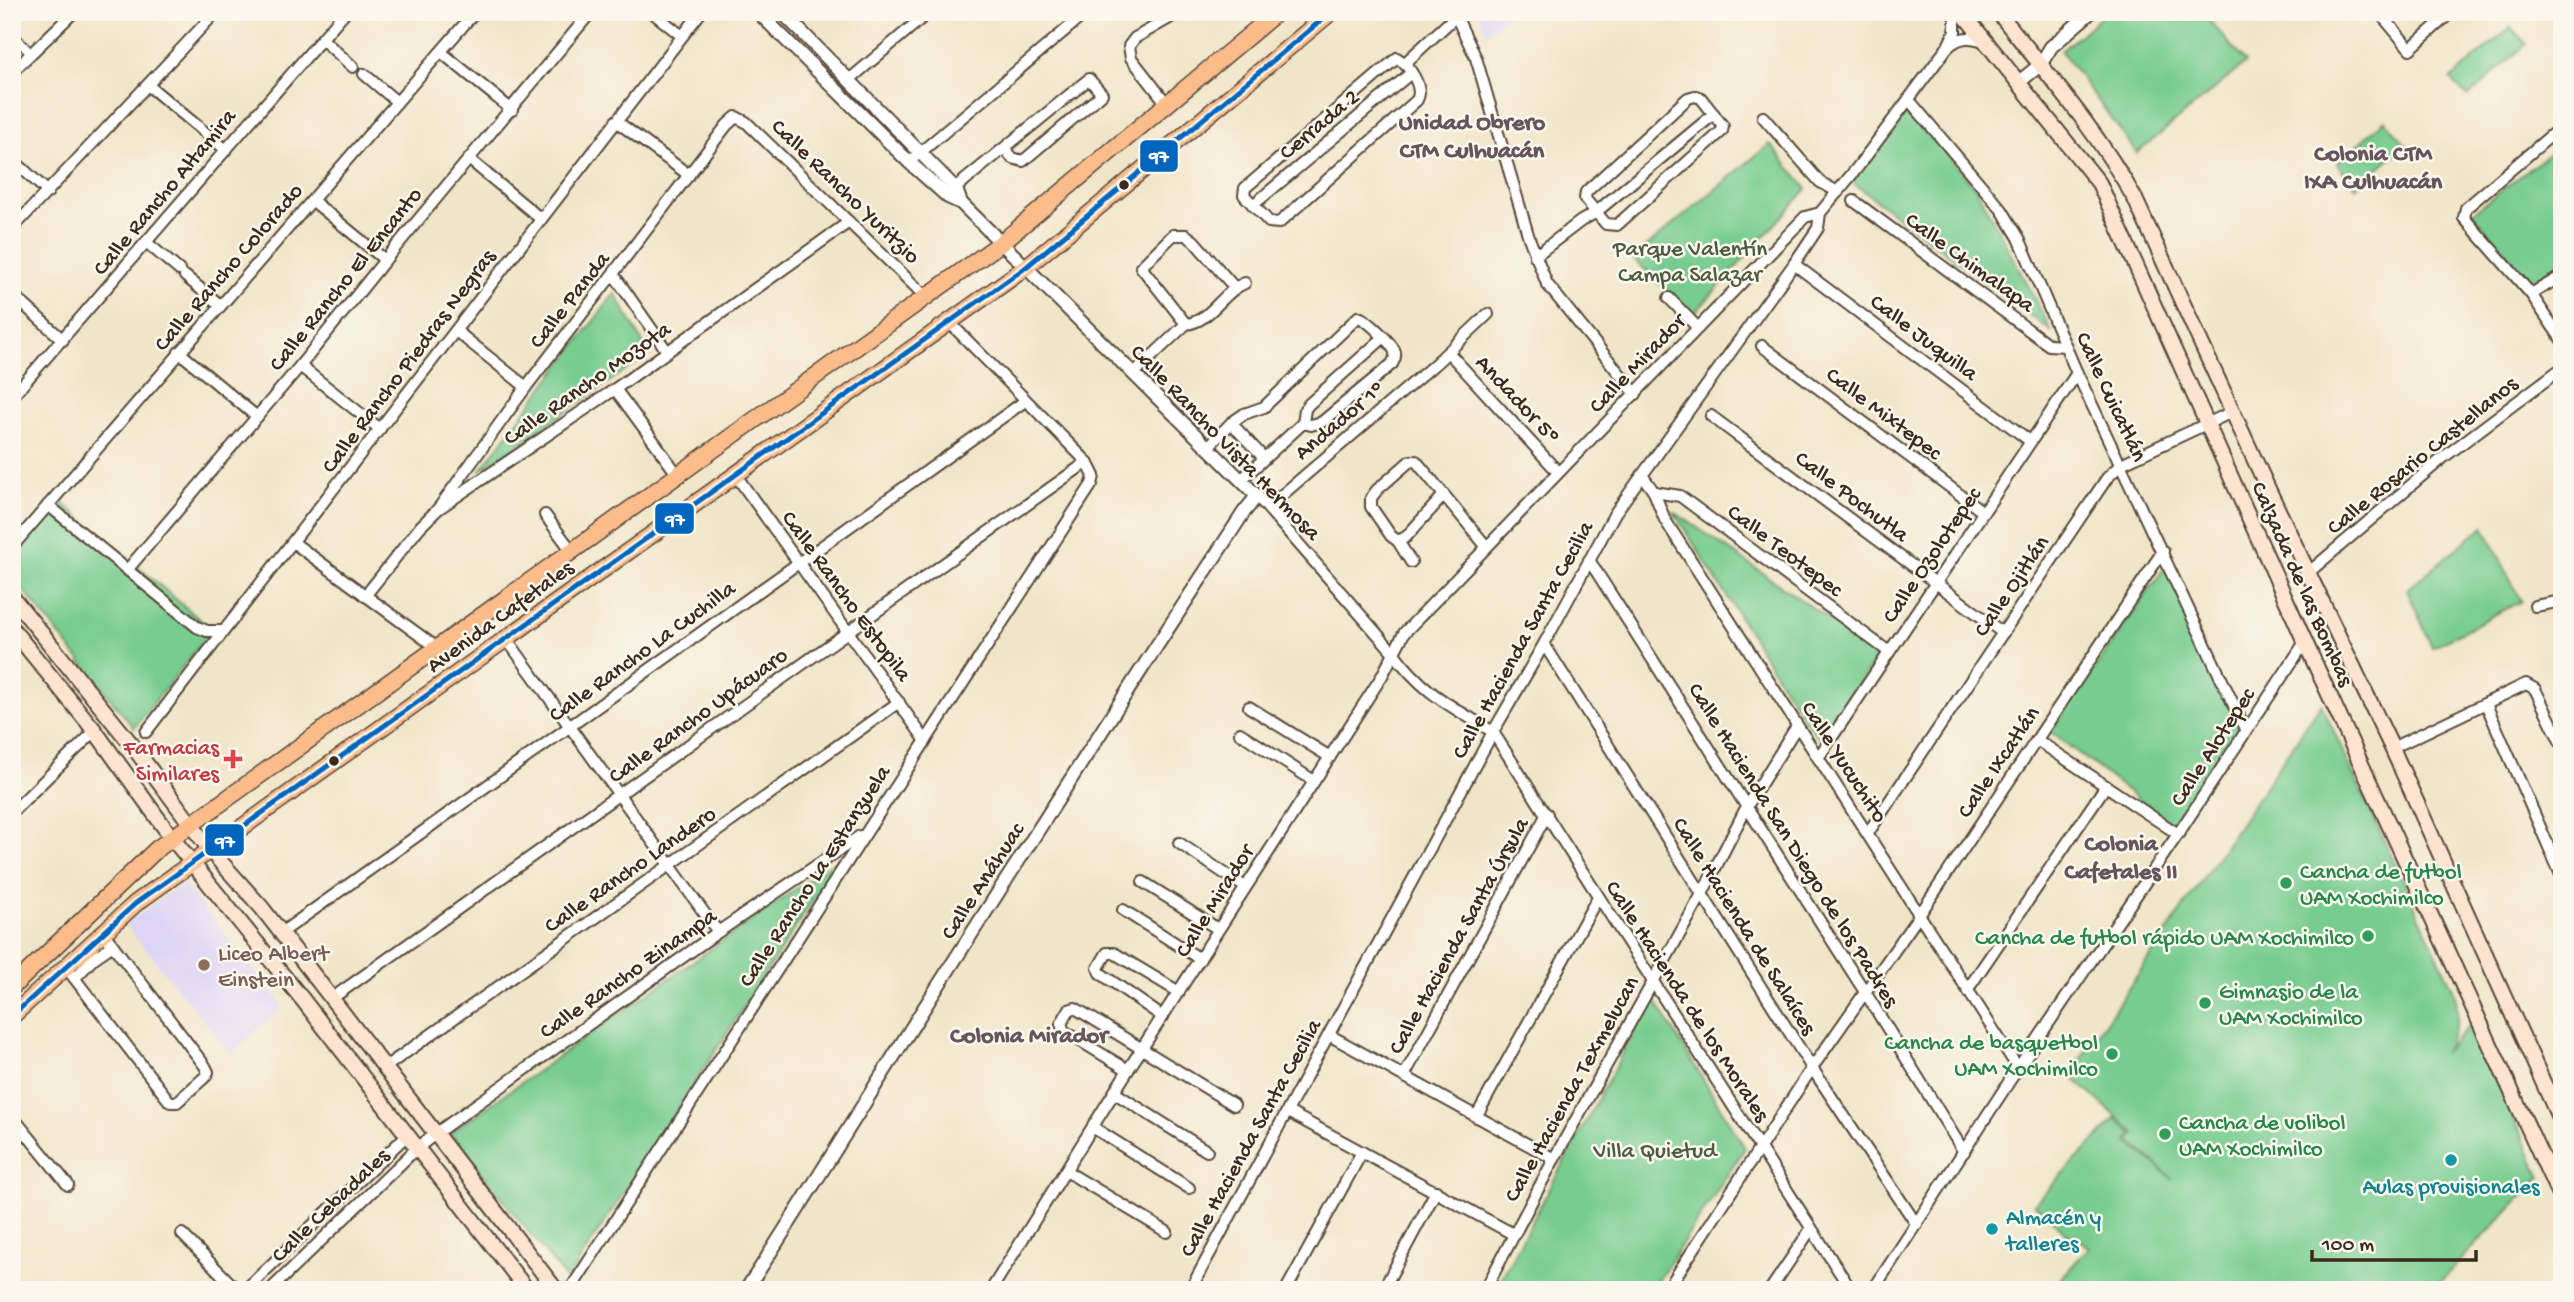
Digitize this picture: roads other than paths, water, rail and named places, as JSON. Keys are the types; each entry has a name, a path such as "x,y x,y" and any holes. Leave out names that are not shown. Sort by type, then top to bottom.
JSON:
{"main road":[{"name":"Avenida Cafetales","path":"12,988 157,849 1001,243 1277,12"},
{"name":"Avenida Cafetales","path":"12,1016 71,972 108,938 136,903 1024,268 1331,12"},
{"name":"Calzada de las Bombas","path":"1962,12 2099,183 2305,642 2562,1201"},
{"name":"Calzada de las Bombas","path":"1998,12 2088,128 2135,199 2232,412 2392,748 2562,1124"},
{"path":"2069,144 2088,128"},
{"path":"12,597 132,745 209,850 281,933 556,1290"},
{"path":"12,628 95,731 191,863 303,1000 527,1290"}],"street":[{"path":"12,72 74,12"},
{"path":"198,12 207,21"},
{"path":"12,229 216,12"},
{"name":"Calle Rancho Altamira","path":"12,397 345,12"},
{"name":"Calle Rancho Colorado","path":"12,547 475,12"},
{"name":"Calle Rancho El Encanto","path":"128,569 300,366 591,12"},
{"path":"652,12 682,36"},
{"name":"Calle Rancho Piedras Negras","path":"146,732 701,12"},
{"name":"Calle Rancho Vista Hermosa","path":"758,12 909,162 952,192"},
{"name":"Calle Rancho Vista Hermosa","path":"782,12 920,152 961,203 1024,268 1268,507 1409,674 1429,693 1493,732"},
{"path":"849,80 929,12"},
{"path":"909,162 1087,12"},
{"path":"1167,104 1128,52 1135,38 1180,12"},
{"name":"Calle Hacienda Santa Cecilia","path":"1190,1290 1615,513 1794,264 1818,228 1820,213 1947,48 1956,26 1955,12"},
{"path":"2019,82 2040,65 2051,47 2091,12"},
{"path":"2379,12 2410,49 2449,14 2448,12"},
{"path":"1455,14 1476,58 1535,256 1547,284 1636,394"},
{"name":"Cerrada 2","path":"1253,205 1408,68 1455,14"},
{"path":"12,33 31,54"},
{"path":"1947,48 1964,38 1976,38 1986,43"},
{"path":"322,40 353,67"},
{"path":"801,56 814,44"},
{"path":"441,52 512,110"},
{"path":"1397,58 1408,68 1420,91 1417,100 1279,223 1269,222 1244,195 1247,185 1393,59 1397,58"},
{"path":"364,74 397,102"},
{"path":"952,192 1005,148 1089,79 1102,94 1023,161 1012,158 1005,148"},
{"path":"149,86 225,149"},
{"path":"1688,98 1701,98 1723,126 1722,131 1616,225 1606,224 1595,213 1585,198 1586,192 1688,98"},
{"name":"Calle Cuicatlán","path":"1909,100 2002,210 2019,238 2077,373 2246,730"},
{"path":"1535,256 1595,213 1714,114"},
{"name":"Calle Panda","path":"438,509 526,387 731,120 736,117"},
{"name":"Calle Rancho Yuritzio","path":"736,117 746,122 926,297"},
{"path":"1763,117 1821,182 1838,191"},
{"path":"616,121 689,175"},
{"path":"2562,126 2466,208 2463,214 2530,294 2562,340"},
{"path":"12,159 48,192"},
{"path":"470,160 541,219"},
{"path":"313,201 385,260"},
{"name":"Calle Chimalapa","path":"1854,201 2049,345 2066,346"},
{"name":"Calle Mirador","path":"991,1290 1142,1048 1382,676 1404,633 1805,217 1820,213"},
{"name":"Calle Rancho Mozota","path":"365,596 420,527 438,509 615,389 849,222"},
{"path":"1133,374 1186,324 1202,318 1239,285 1194,241 1186,235 1173,235 1140,267 1186,324"},
{"path":"146,242 220,305"},
{"name":"Calle Juquilla","path":"1794,264 2030,441"},
{"path":"614,275 667,351"},
{"path":"2530,294 2562,276"},
{"path":"12,294 63,340"},
{"path":"1669,298 1698,328"},
{"name":"Andador 1º","path":"1268,507 1435,364 1488,314"},
{"path":"1208,447 1231,423 1244,414 1264,407 1358,317 1366,319 1395,349 1396,357 1392,364 1322,422 1311,425 1303,423"},
{"path":"949,322 1087,462"},
{"path":"456,331 526,387"},
{"path":"1241,480 1303,423 1305,409 1309,404 1383,338"},
{"name":"Calle Mixtepec","path":"1762,346 1983,512"},
{"path":"179,352 257,417"},
{"name":"Andador 5º","path":"1448,352 1558,472"},
{"path":"300,366 380,429"},
{"name":"Calle Rosario Castellanos","path":"2308,573 2444,457 2562,368"},
{"name":"Calle Ozolotepec","path":"1818,758 2077,373"},
{"path":"615,389 678,475"},
{"name":"Calle Rancho La Cuchilla","path":"281,933 1025,401"},
{"name":"Calle Ojitlán","path":"1868,833 2107,478 2121,464 2232,412"},
{"name":"Calle Pochutla","path":"1711,416 2003,633"},
{"path":"1231,423 1263,457"},
{"path":"1411,562 1371,507 1371,498 1377,490 1410,461 1416,461 1486,546"},
{"name":"Calle Rancho La Estanzuela","path":"570,1290 1092,484 1094,476 1087,462"},
{"name":"Calle Rancho Upácuaro","path":"331,999 1087,462"},
{"name":"Calle Rancho Estopila","path":"736,474 926,741"},
{"name":"Calle Yucuchito","path":"1642,475 1654,492 1665,520 2018,1068"},
{"name":"Calle Teotepec","path":"1654,492 1680,496 1889,652"},
{"path":"1398,541 1406,537 1444,495"},
{"name":"Calle Anáhuac","path":"746,1290 824,1171 955,958 1136,677 1257,496"},
{"path":"48,505 197,627 207,631 223,631"},
{"path":"545,515 572,551"},
{"path":"293,543 437,648"},
{"name":"Calle Ixcatlán","path":"1667,1290 1812,1068 1920,914 2163,551"},
{"name":"Calle Hacienda San Diego de los Padres","path":"1589,560 1964,1152"},
{"path":"2535,606 2562,601"},
{"path":"506,638 718,932"},
{"name":"Calle Alotepec","path":"1873,1290 2018,1068 2305,642"},
{"name":"Calle Hacienda de Salaíces","path":"1544,644 1812,1068 1917,1225"},
{"path":"2392,748 2526,684 2532,686 2562,745"},
{"name":"Calle Rancho Landero","path":"384,1068 899,702"},
{"path":"2486,704 2562,877"},
{"path":"1250,707 1330,757"},
{"name":"Calle Hacienda Texmelucan","path":"1485,1290 1554,1159 1702,894 1747,806 1797,726"},
{"path":"12,811 95,731"},
{"name":"Calle Hacienda de los Morales","path":"1493,732 1850,1290"},
{"path":"1240,733 1314,781"},
{"path":"2037,740 2178,834"},
{"path":"1968,989 2105,787"},
{"name":"Calle Hacienda Santa Úrsula","path":"1404,1076 1547,814"},
{"name":"Calle Rancho Zinampa","path":"416,1149 718,932 864,833"},
{"path":"1179,843 1245,887"},
{"path":"1143,882 1219,929"},
{"path":"1476,1117 1598,897"},
{"path":"1123,910 1200,959"},
{"path":"71,972 170,1102 177,1102 208,1072 108,938"},
{"path":"1163,1017 1100,973 1098,968 1107,953 1114,953 1179,992"},
{"path":"1128,1070 1064,1031 1061,1024 1069,1010 1075,1008 1234,1105"},
{"path":"1329,1035 1554,1159"},
{"path":"1115,1093 1207,1152"},
{"path":"1288,1112 1513,1234"},
{"path":"12,1116 68,1185"},
{"path":"1094,1128 1189,1188"},
{"path":"245,1290 407,1136"},
{"name":"Calle Cebadales","path":"270,1290 416,1149"},
{"path":"1286,1290 1362,1152"},
{"path":"1066,1171 1167,1232"},
{"path":"360,1180 371,1192"},
{"path":"1383,1290 1436,1191"},
{"path":"1770,1290 1811,1229"},
{"path":"182,1234 237,1290"}],"place":[{"name":"Farmacias Similares","path":"233,759"},
{"name":"Cancha de futbol UAM Xochimilco","path":"2286,883"},
{"name":"Cancha de futbol rápido UAM Xochimilco","path":"2368,936"},
{"name":"Liceo Albert Einstein","path":"204,965"},
{"name":"Gimnasio de la UAM Xochimilco","path":"2205,1003"},
{"name":"Cancha de basquetbol UAM Xochimilco","path":"2112,1054"},
{"name":"Cancha de volibol UAM Xochimilco","path":"2165,1134"},
{"name":"Aulas provisionales","path":"2451,1160"},
{"name":"Almacén y talleres","path":"1992,1229"}],"district":[{"name":"Unidad Obrero CTM Culhuacán","path":"1472,135"},
{"name":"Colonia CTM IXA Culhuacán","path":"2373,166"},
{"name":"Colonia Cafetales II","path":"2121,856"},
{"name":"Colonia Mirador","path":"1029,1034"}],"park label":[{"name":"Parque Valentín Campa Salazar","path":"1690,260"},
{"name":"Villa Quietud","path":"1655,1149"}]}
